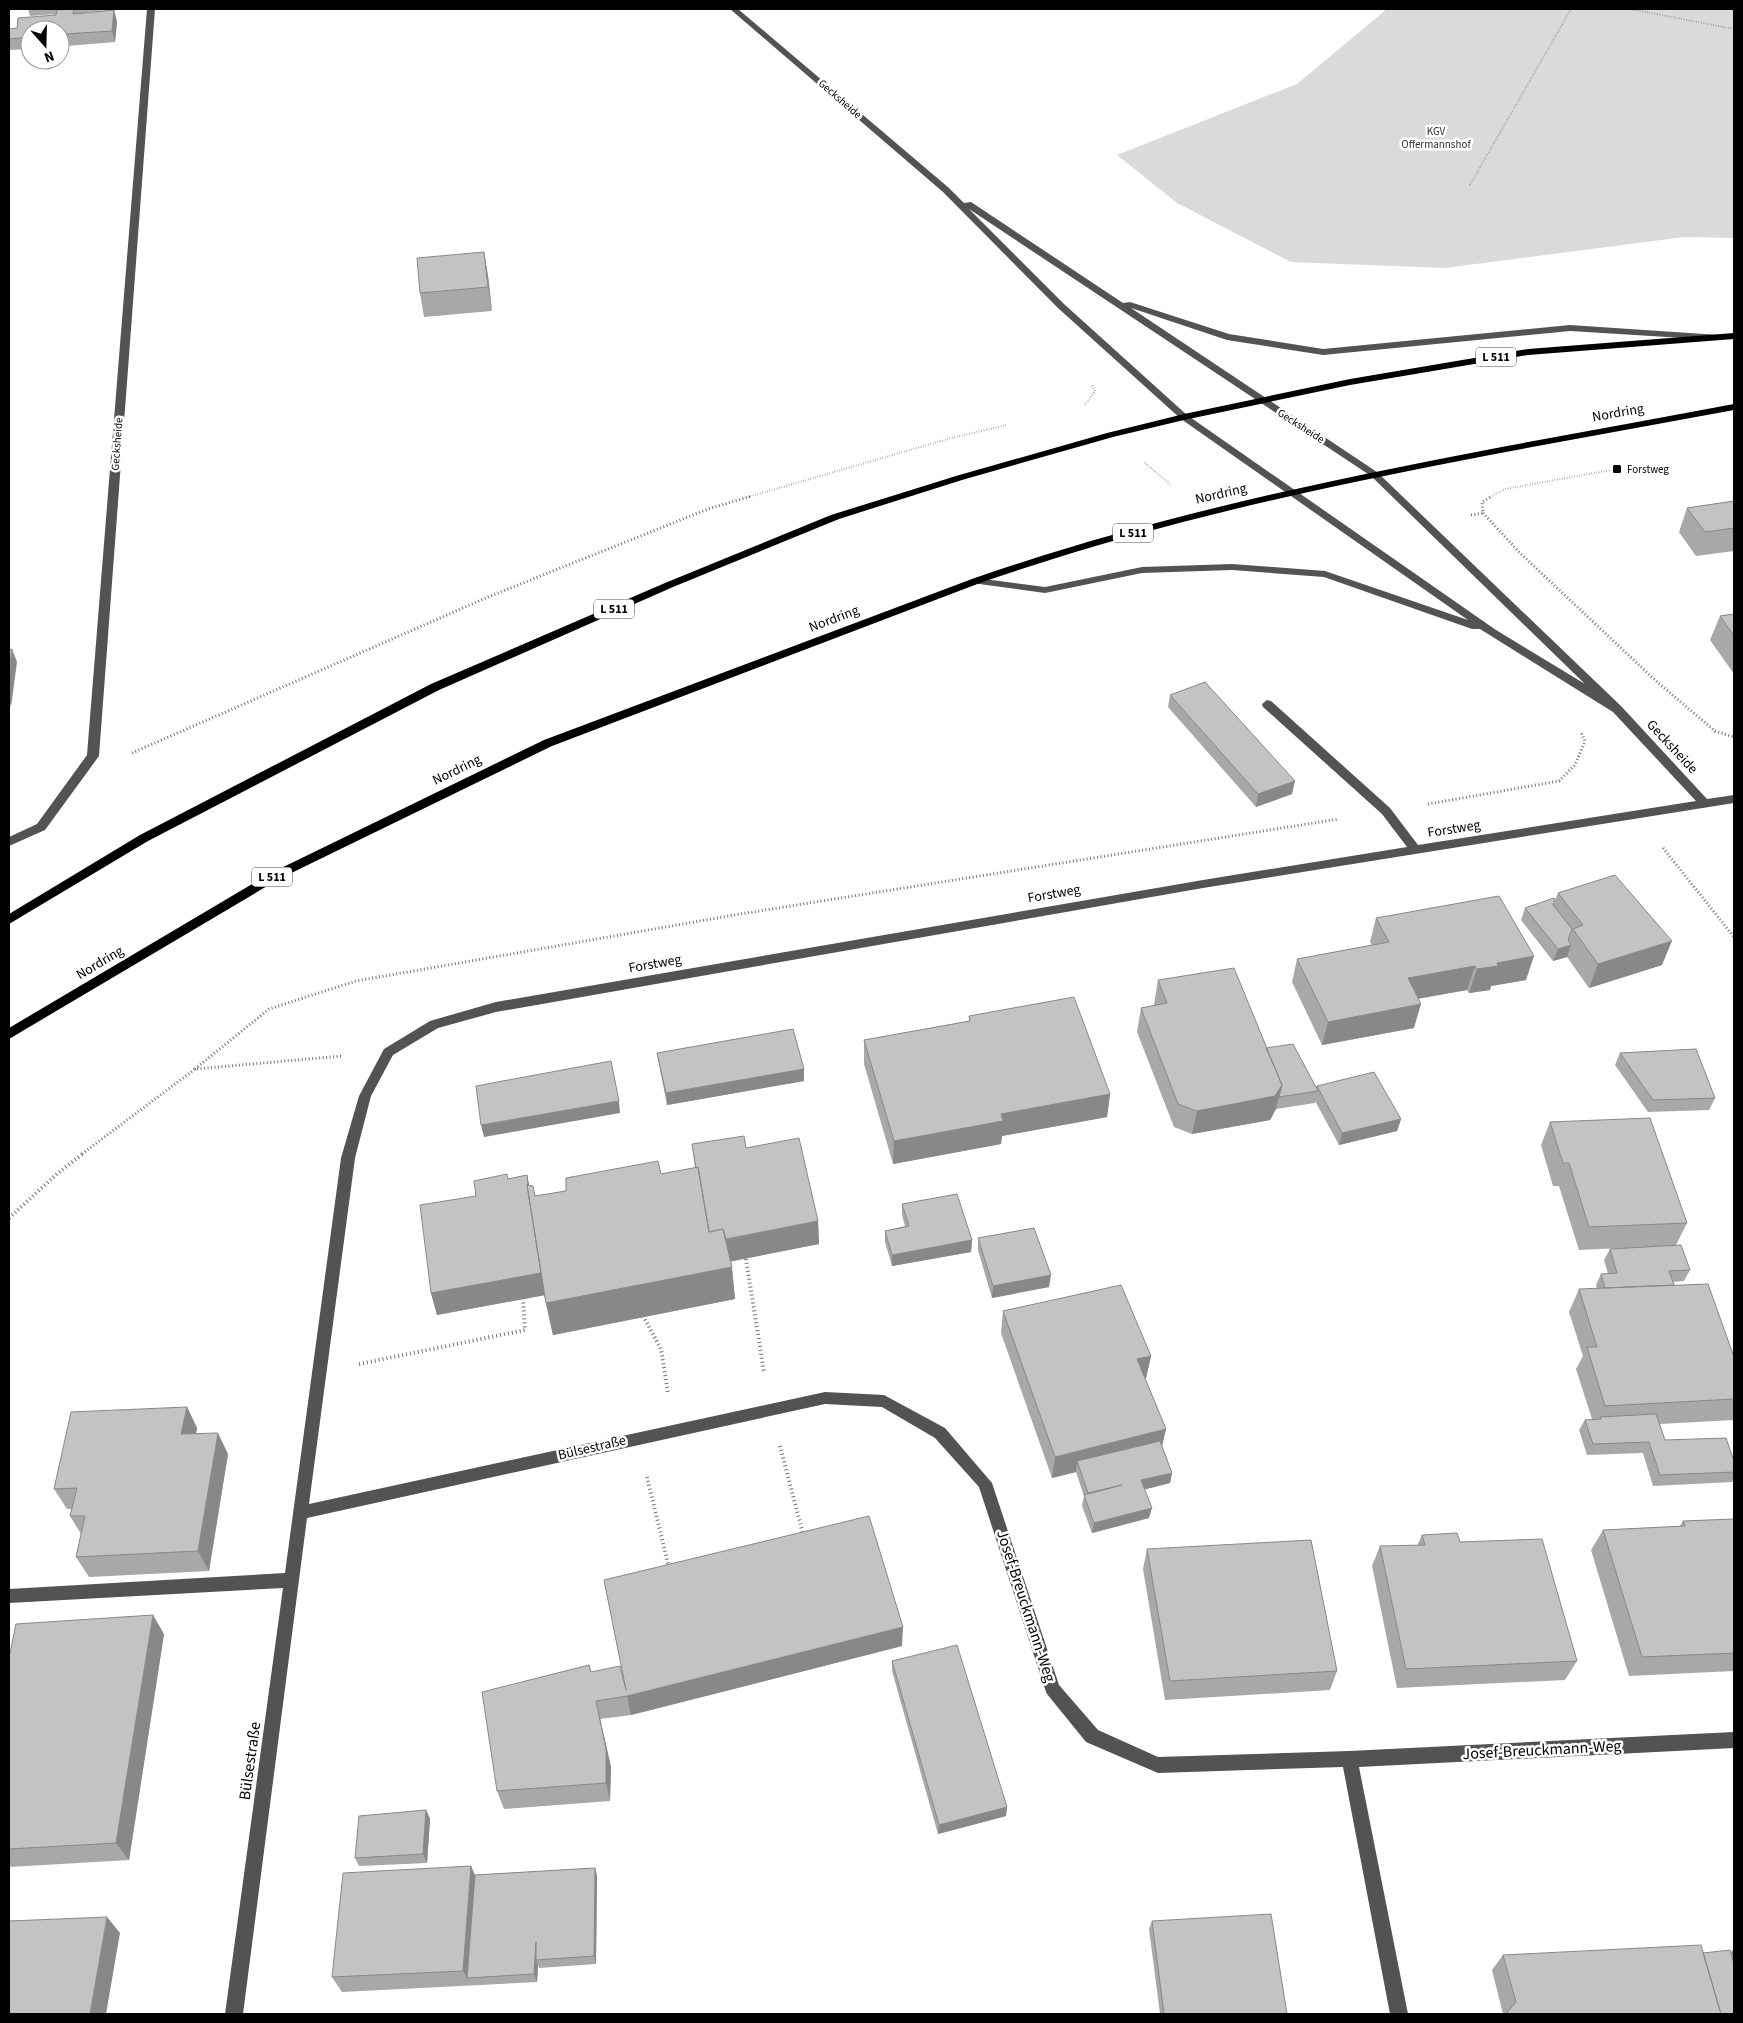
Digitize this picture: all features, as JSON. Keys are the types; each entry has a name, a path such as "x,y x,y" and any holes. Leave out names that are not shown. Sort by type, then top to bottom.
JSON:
{"main road":[{"name":"L 511","path":"9,920 144,838 435,687 669,585 835,516 1110,435 1184,417 1350,382 1528,352 1734,336"},
{"name":"Nordring","path":"9,1034 275,876 548,743 976,581 1042,558 1206,512 1374,474 1734,407"}],"street":[{"name":"Gecksheide","path":"9,842 41,827 93,756 151,9"},
{"name":"Gecksheide","path":"734,9 946,190 1061,306 1184,417 1492,632 1617,709"},
{"name":"Gecksheide","path":"946,190 1374,474 1617,709 1705,804"},
{"path":"1112,299 1227,337 1323,352 1570,328 1719,337"},
{"path":"976,581 1045,590 1142,570 1232,567 1325,574 1492,632"},
{"path":"1267,704 1386,811 1415,850"},
{"name":"Forstweg","path":"388,1052 434,1024 496,1007 951,926 1734,799"},
{"name":"Bülsestraße","path":"234,2014 348,1158 365,1096 388,1052"},
{"name":"Bülsestraße","path":"301,1512 825,1398 884,1400"},
{"name":"Josef-Breuckmann-Weg","path":"884,1400 940,1433 985,1483 1053,1689 1092,1736 1158,1765 1349,1759 1734,1740"},
{"path":"9,1596 292,1580"},
{"path":"1349,1759 1399,2014"}],"path":[{"path":"1470,185 1571,9"},
{"path":"1630,9 1734,28"},
{"path":"81,772 162,740 488,598 708,509 951,438 1009,424"},
{"path":"1110,435 1206,512"},
{"path":"1483,513 1520,553 1656,681 1715,731 1734,737"},
{"path":"9,1218 58,1173 195,1069 269,1009 356,982 750,912 1386,811 1558,781 1574,765 1586,741 1578,726"},
{"path":"1635,815 1734,937"},
{"path":"195,1069 388,1052"},
{"path":"320,1372 526,1330 523,1300"},
{"path":"643,1316 661,1349 674,1430"},
{"path":"638,1438 671,1576"}],"green space":[{"name":"KGV Offermannshof","path":"1387,9 1734,9 1734,238 1684,237 1445,268 1291,262 1177,203 1117,155 1297,84"}],"building":[{"path":"74,9 73,14 114,10 112,31 70,34 70,20 20,20 20,38 9,39 9,29 17,28 18,18 56,15 57,10"},
{"path":"484,252 488,287 420,293 417,258"},
{"path":"1734,501 1734,528 1705,532 1687,508"},
{"path":"1734,614 1734,636 1720,616"},
{"path":"12,649 9,674 9,650"},
{"path":"1205,682 1295,781 1258,794 1170,695"},
{"path":"1615,875 1672,941 1598,964 1573,929 1583,925 1558,893"},
{"path":"1499,896 1534,956 1497,963 1498,966 1477,969 1475,966 1408,978 1421,1004 1328,1022 1297,959 1389,942 1376,918"},
{"path":"1554,898 1553,905 1572,929 1568,940 1571,945 1558,949 1525,908"},
{"path":"1234,968 1282,1085 1275,1096 1197,1111 1178,1104 1141,1008 1167,1003 1158,980"},
{"path":"1074,997 1110,1094 1001,1114 1003,1121 894,1141 864,1040 970,1021 969,1016"},
{"path":"793,1029 804,1069 666,1093 657,1053"},
{"path":"1293,1044 1318,1091 1279,1097 1282,1085 1266,1048"},
{"path":"1696,1049 1715,1098 1653,1100 1620,1053"},
{"path":"611,1061 619,1101 481,1125 476,1086"},
{"path":"1374,1072 1401,1119 1342,1133 1317,1086"},
{"path":"1650,1118 1687,1223 1589,1227 1569,1163 1563,1163 1550,1122"},
{"path":"744,1136 746,1148 799,1138 818,1221 726,1239 723,1229 709,1232 698,1167 696,1168 692,1144"},
{"path":"658,1161 661,1174 698,1167 709,1232 723,1229 732,1267 546,1303 527,1185 533,1186 535,1196 566,1191 566,1178"},
{"path":"507,1174 508,1179 527,1175 541,1273 431,1293 420,1205 476,1196 474,1181"},
{"path":"957,1194 972,1240 892,1255 885,1231 909,1226 902,1204"},
{"path":"1034,1228 1051,1275 993,1286 978,1238"},
{"path":"1681,1245 1690,1270 1669,1271 1674,1285 1605,1288 1601,1274 1617,1273 1610,1249"},
{"path":"1708,1284 1734,1357 1734,1399 1605,1406 1587,1347 1597,1347 1579,1289"},
{"path":"1121,1285 1151,1356 1137,1359 1166,1429 1055,1457 1003,1311"},
{"path":"187,1407 181,1434 218,1433 198,1551 76,1557 85,1516 70,1516 77,1488 54,1489 71,1412"},
{"path":"1656,1414 1665,1440 1726,1438 1734,1461 1734,1472 1660,1475 1649,1442 1593,1444 1585,1420 1601,1419 1600,1417"},
{"path":"1160,1441 1172,1473 1141,1480 1152,1508 1094,1523 1084,1495 1122,1485 1088,1493 1077,1461"},
{"path":"869,1516 903,1627 627,1696 596,1701 606,1749 606,1783 497,1791 482,1692 589,1665 591,1672 620,1666 626,1690 604,1580"},
{"path":"1734,1519 1734,1653 1642,1657 1603,1530 1685,1526 1683,1521"},
{"path":"1457,1533 1460,1542 1542,1539 1577,1661 1406,1669 1380,1546 1425,1545 1422,1535"},
{"path":"1311,1540 1337,1671 1170,1681 1147,1549"},
{"path":"153,1615 116,1843 9,1849 9,1658 16,1624"},
{"path":"957,1645 1007,1807 939,1825 892,1661"},
{"path":"426,1810 423,1854 355,1858 359,1816"},
{"path":"471,1866 463,1971 332,1977 343,1873"},
{"path":"595,1868 594,1956 536,1960 536,1942 534,1974 467,1978 475,1875"},
{"path":"1271,1914 1287,2014 1164,2014 1152,1921"},
{"path":"107,1917 90,2014 9,2014 9,1921"},
{"path":"1701,1945 1721,2014 1506,2014 1516,2002 1503,1955"},
{"path":"1730,1950 1734,1964 1734,2014 1721,2014 1703,1953"}],"place":[{"name":"Forstweg","path":"1617,469"}]}
